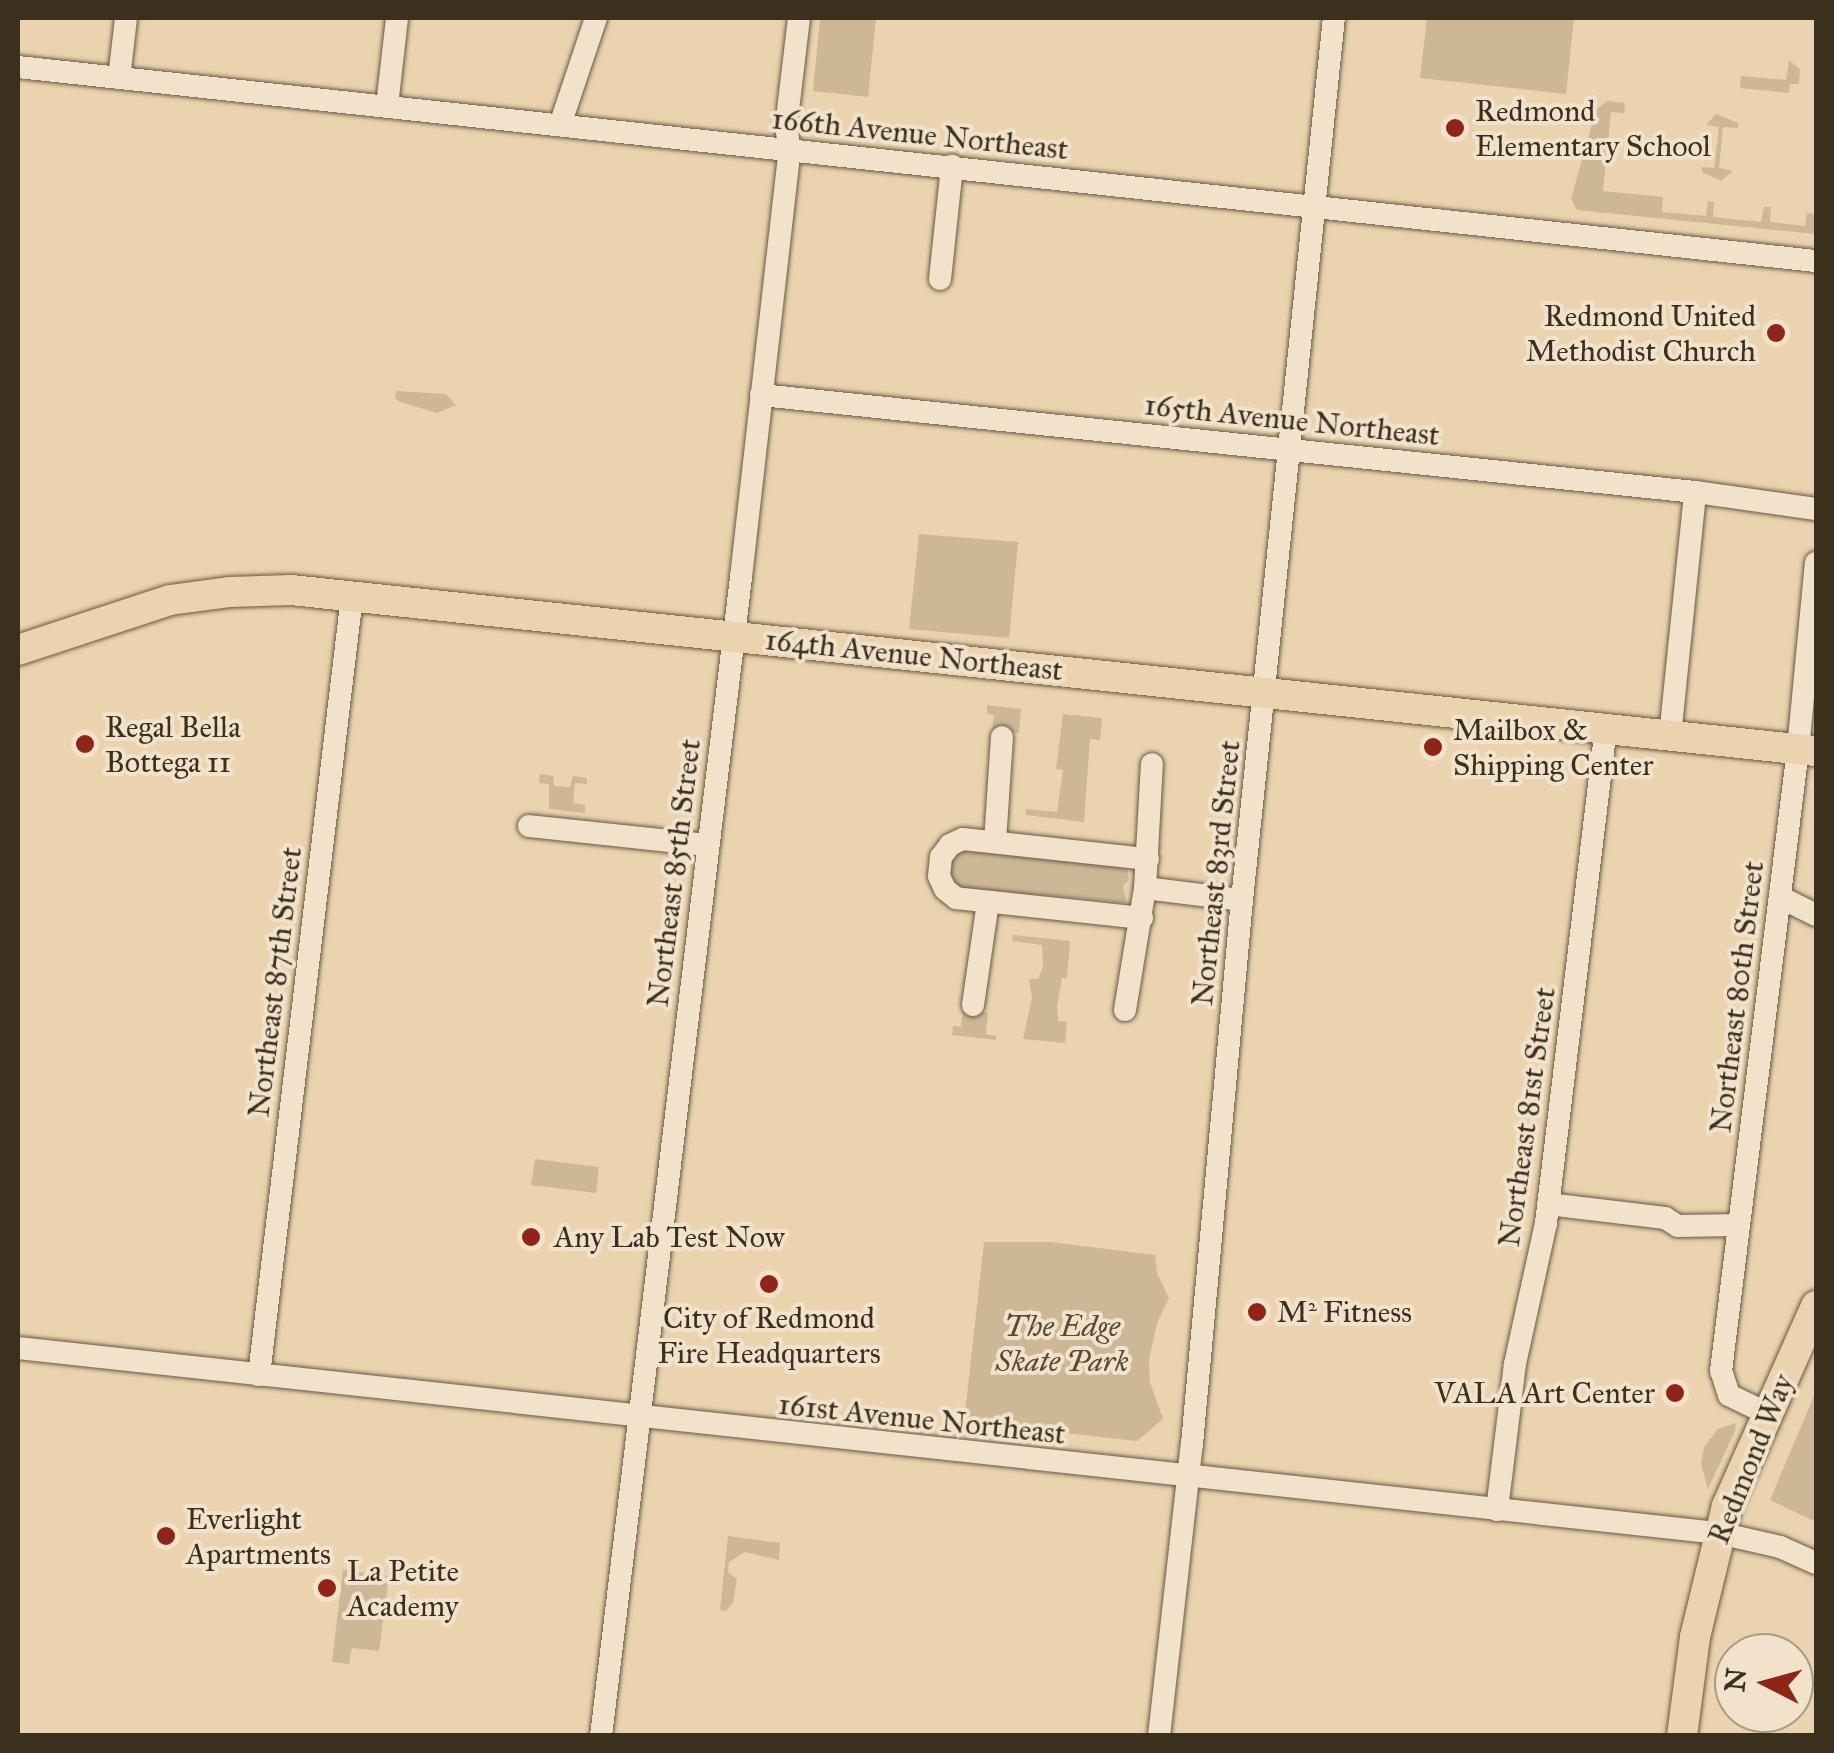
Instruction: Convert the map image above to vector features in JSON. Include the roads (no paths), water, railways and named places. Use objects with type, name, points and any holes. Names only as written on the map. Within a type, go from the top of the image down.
[{"type":"main road","name":"164th Avenue Northeast","points":[[18,650],[111,616],[186,598],[291,590],[1808,750]]},
{"type":"main road","name":"Redmond Way","points":[[1682,1736],[1695,1638],[1719,1533],[1766,1413],[1816,1306]]},
{"type":"street","points":[[120,78],[126,18]]},
{"type":"street","points":[[387,106],[397,18]]},
{"type":"street","points":[[560,125],[596,18]]},
{"type":"street","name":"Northeast 83rd Street","points":[[1158,1736],[1188,1479],[1242,900],[1334,18]]},
{"type":"street","name":"Northeast 85th Street","points":[[601,1736],[790,150],[786,127],[798,24]]},
{"type":"street","name":"166th Avenue Northeast","points":[[18,67],[1816,260]]},
{"type":"street","points":[[940,279],[952,166]]},
{"type":"street","name":"165th Avenue Northeast","points":[[761,395],[1695,492],[1816,509]]},
{"type":"street","points":[[1670,736],[1695,492]]},
{"type":"street","name":"Northeast 80th Street","points":[[1766,1413],[1733,1398],[1722,1383],[1780,897],[1808,750],[1816,563]]},
{"type":"street","name":"Northeast 87th Street","points":[[260,1375],[352,596]]},
{"type":"street","name":"Northeast 81st Street","points":[[1497,1510],[1515,1364],[1548,1204],[1606,730]]},
{"type":"street","points":[[995,842],[1002,737]]},
{"type":"street","points":[[1126,1010],[1146,888],[1151,832],[1146,818],[1152,764]]},
{"type":"street","points":[[529,826],[708,845]]},
{"type":"street","points":[[1142,918],[956,898],[945,890],[939,876],[941,857],[950,845],[962,839],[1148,859]]},
{"type":"street","points":[[1146,888],[1242,900]]},
{"type":"street","points":[[1780,897],[1816,914]]},
{"type":"street","points":[[973,1005],[988,902]]},
{"type":"street","points":[[1548,1204],[1665,1218],[1678,1226],[1739,1225]]},
{"type":"street","name":"161st Avenue Northeast","points":[[18,1348],[1188,1479],[1719,1533],[1780,1547],[1816,1563]]},
{"type":"place","name":"Redmond Elementary School","points":[[1455,128]]},
{"type":"place","name":"Redmond United Methodist Church","points":[[1776,333]]},
{"type":"place","name":"Regal Bella Bottega 11","points":[[85,744]]},
{"type":"place","name":"Mailbox & Shipping Center","points":[[1433,747]]},
{"type":"place","name":"Any Lab Test Now","points":[[531,1237]]},
{"type":"place","name":"City of Redmond Fire Headquarters","points":[[769,1284]]},
{"type":"place","name":"M² Fitness","points":[[1257,1312]]},
{"type":"place","name":"VALA Art Center","points":[[1675,1393]]},
{"type":"place","name":"Everlight Apartments","points":[[166,1536]]},
{"type":"place","name":"La Petite Academy","points":[[327,1588]]},
{"type":"park label","name":"The Edge Skate Park","points":[[1062,1343]]}]
